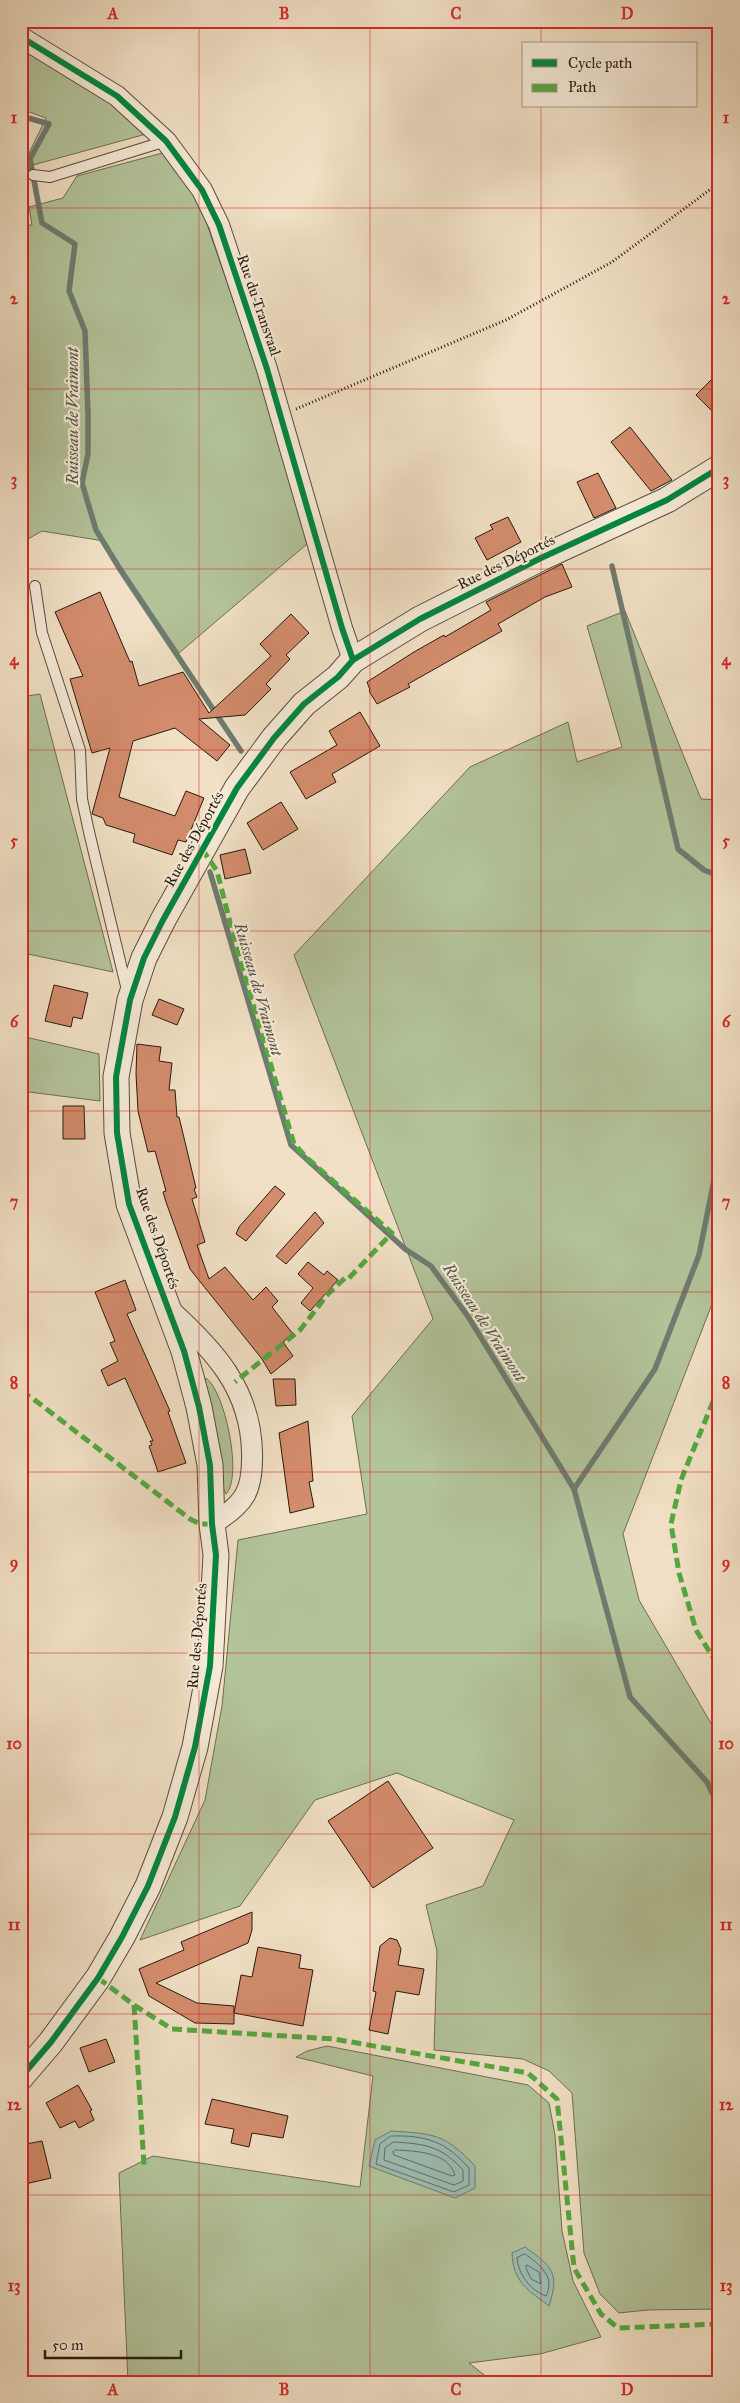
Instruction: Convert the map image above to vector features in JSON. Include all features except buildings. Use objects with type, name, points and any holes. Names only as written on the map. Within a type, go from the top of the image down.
[{"type":"street","name":"Rue du Transvaal","points":[[21,37],[118,96],[166,141],[202,190],[218,225],[267,370],[342,628],[354,660]]},
{"type":"street","name":"Rue des Déportés","points":[[21,2077],[51,2042],[98,1978],[122,1937],[148,1886],[176,1817],[195,1747],[210,1666],[216,1555],[212,1524],[210,1465],[199,1407],[184,1351],[129,1204],[117,1133],[116,1078],[130,1000],[144,958],[163,920],[237,788],[304,704],[338,677],[354,660],[420,619],[541,558],[668,500],[713,477]]},
{"type":"street","name":"Rue des Déportés","points":[[169,1310],[213,1352],[235,1382],[252,1430],[253,1477],[244,1498],[228,1514],[212,1524]]},
{"type":"lane","points":[[33,175],[50,177],[166,141]]},
{"type":"lane","points":[[35,586],[42,633],[80,750],[82,799],[130,1000]]},
{"type":"path","points":[[280,416],[506,320],[612,262],[719,182]]},
{"type":"green space","points":[[21,46],[101,91],[150,133],[22,168],[46,118],[21,109]]},
{"type":"green space","points":[[166,152],[198,198],[278,430],[307,544],[179,653],[104,541],[42,531],[21,543],[21,226],[32,225],[29,207],[63,198],[77,176]]},
{"type":"green space","points":[[625,611],[701,799],[719,800],[719,1286],[623,1534],[639,1600],[719,1737],[719,2309],[647,2310],[619,2313],[600,2294],[584,2253],[572,2093],[549,2071],[523,2059],[434,2050],[437,1951],[426,1905],[483,1886],[514,1820],[397,1773],[315,1800],[240,1906],[140,1940],[205,1800],[222,1706],[238,1540],[367,1514],[352,1416],[433,1319],[294,955],[470,767],[568,722],[577,762],[622,747],[587,626]]},
{"type":"green space","points":[[40,694],[113,972],[28,954],[21,977],[21,697]]},
{"type":"green space","points":[[21,1036],[99,1054],[100,1101],[21,1091]]},
{"type":"green space","points":[[206,1378],[220,1399],[230,1434],[233,1471],[231,1485],[226,1494],[203,1382]]},
{"type":"green space","points":[[327,2046],[528,2085],[549,2103],[555,2135],[562,2231],[573,2281],[601,2337],[540,2354],[469,2363],[493,2382],[128,2382],[119,2173],[153,2156],[360,2187],[373,2076],[296,2057],[307,2051]]},
{"type":"water","points":[[391,2131],[438,2137],[455,2147],[475,2166],[475,2188],[455,2198],[369,2166],[375,2140]]},
{"type":"water","points":[[525,2247],[542,2260],[551,2271],[554,2285],[549,2306],[528,2290],[515,2271],[512,2253]]},
{"type":"waterway","name":"Ruisseau de Vraimont","points":[[21,116],[49,124],[30,159],[42,223],[75,244],[69,291],[85,331],[88,415],[88,454],[82,483],[96,530],[121,571],[241,751]]},
{"type":"waterway","points":[[612,566],[678,849],[704,870],[719,876]]},
{"type":"waterway","name":"Ruisseau de Vraimont","points":[[210,872],[291,1145],[405,1249],[431,1266],[469,1318],[574,1489],[630,1697],[707,1782],[719,1807]]},
{"type":"waterway","points":[[574,1489],[655,1369],[699,1255],[719,1155]]},
{"type":"marked path","points":[[202,849],[217,871],[236,946],[294,1144],[307,1158],[392,1233],[348,1279],[345,1278],[328,1294],[300,1330],[235,1382]]},
{"type":"marked path","points":[[719,1387],[681,1480],[671,1524],[679,1573],[696,1630],[719,1667]]},
{"type":"marked path","points":[[21,1392],[32,1398],[190,1519],[200,1524],[212,1524]]},
{"type":"marked path","points":[[98,1978],[134,2005],[172,2029],[334,2039],[528,2073],[557,2099],[574,2268],[601,2314],[618,2328],[719,2324]]},
{"type":"marked path","points":[[134,2005],[144,2165]]},
{"type":"cycle path","points":[[21,37],[117,96],[166,141],[202,190],[219,225],[267,369],[353,660]]},
{"type":"cycle path","points":[[21,2077],[51,2042],[98,1978],[122,1937],[148,1886],[175,1817],[195,1747],[210,1666],[216,1555],[212,1524],[210,1465],[199,1407],[184,1351],[129,1204],[117,1133],[116,1077],[130,1000],[144,958],[163,920],[237,788],[274,738],[304,704],[338,677],[353,660],[420,619],[541,558],[667,500],[719,468]]}]
